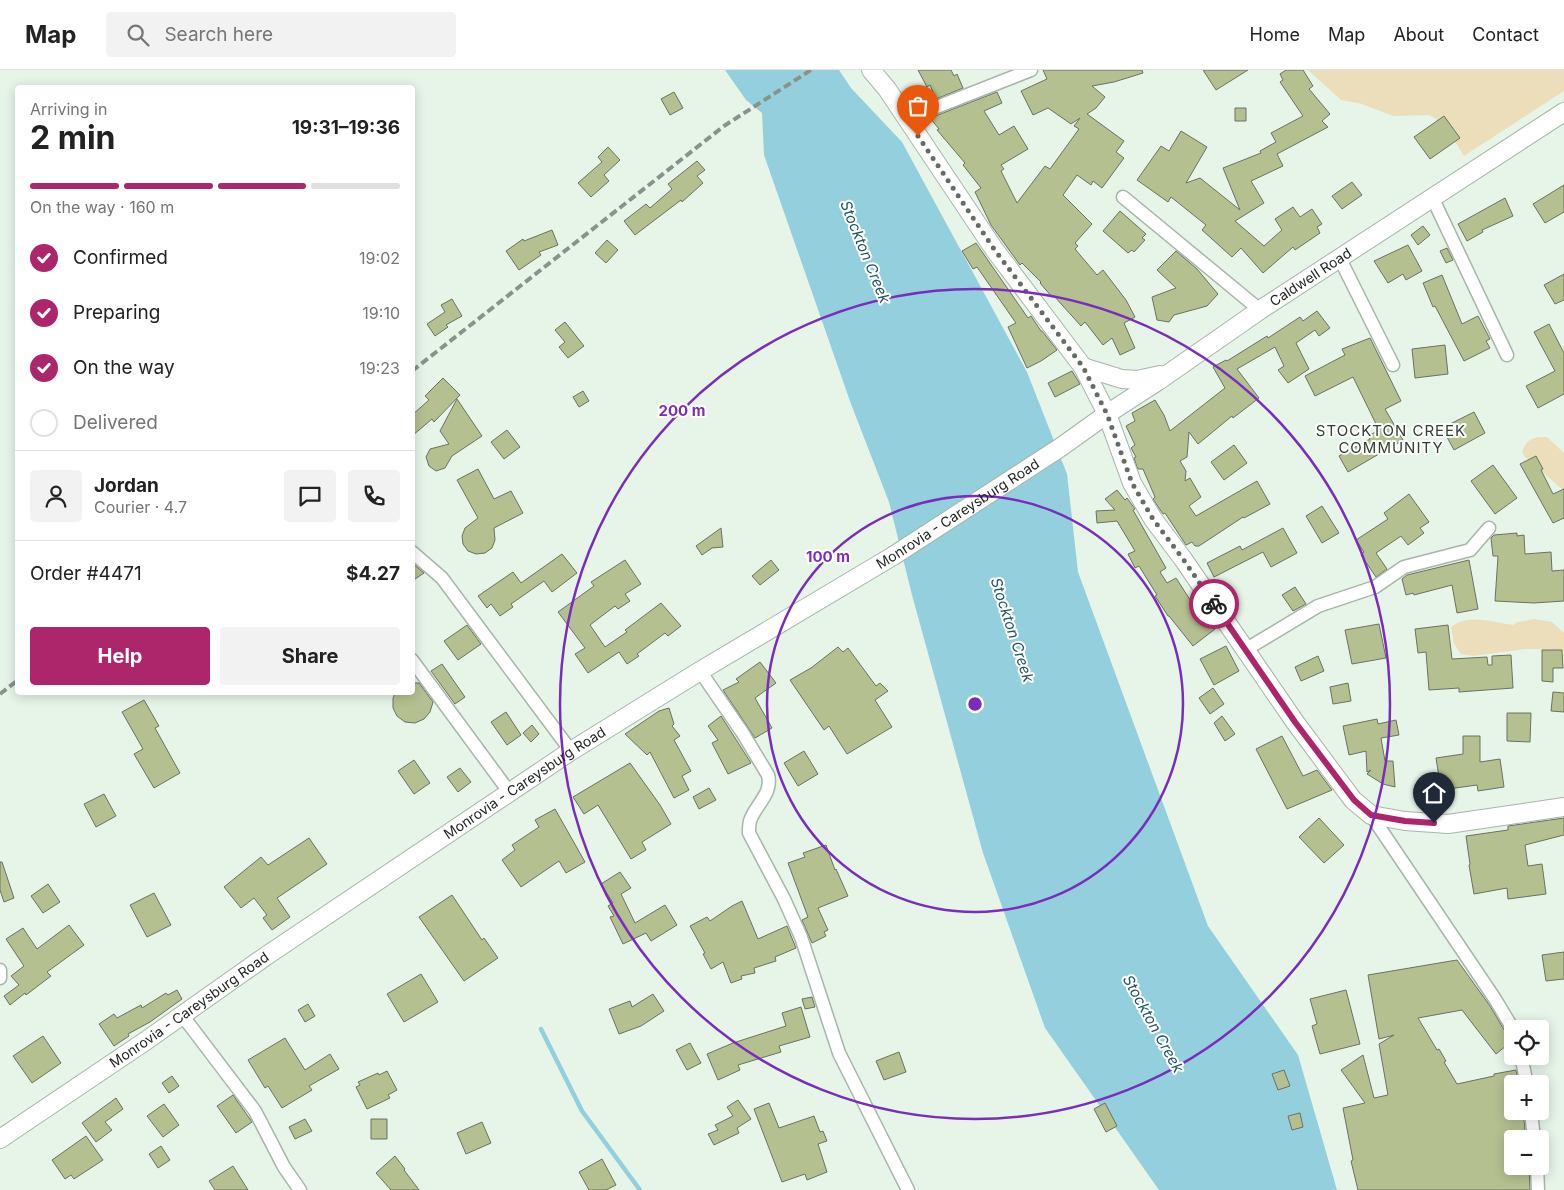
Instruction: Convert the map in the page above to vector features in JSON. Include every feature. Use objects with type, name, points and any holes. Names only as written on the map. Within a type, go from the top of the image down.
[{"type":"main road","points":[[870,70],[887,89],[994,249],[1083,367],[1107,414],[1132,483],[1149,512],[1295,722],[1354,800],[1371,815],[1405,821],[1448,824],[1564,807]]},
{"type":"main road","name":"Caldwell Road","points":[[1061,447],[1260,310],[1564,112]]},
{"type":"main road","points":[[1083,367],[1122,379],[1137,380],[1168,374]]},
{"type":"main road","name":"Monrovia - Careysburg Road","points":[[0,1139],[266,956],[571,752],[700,671],[894,556],[1061,447]]},
{"type":"street","points":[[906,119],[1031,70]]},
{"type":"street","points":[[1123,197],[1260,310]]},
{"type":"street","points":[[1432,197],[1507,355]]},
{"type":"street","points":[[1340,259],[1393,366]]},
{"type":"street","points":[[1245,650],[1318,606],[1375,587],[1404,567],[1470,550],[1489,528]]},
{"type":"street","points":[[415,555],[442,578],[571,752]]},
{"type":"street","points":[[415,664],[510,793]]},
{"type":"street","points":[[700,671],[742,732],[768,775],[770,782],[768,790],[750,821],[749,834],[784,899],[801,937],[839,1052],[908,1190]]},
{"type":"street","points":[[1371,815],[1484,982],[1507,1020]]},
{"type":"street","points":[[0,970],[0,978]]},
{"type":"street","points":[[182,1015],[255,1111],[284,1167],[300,1190]]},
{"type":"street","points":[[1537,1175],[1538,1190]]},
{"type":"shaded area","points":[[1308,70],[1564,70],[1564,91],[1464,156],[1443,123],[1429,115],[1393,116],[1362,104],[1341,100]]},
{"type":"shaded area","points":[[1537,437],[1547,437],[1564,453],[1564,491],[1524,456],[1522,451],[1528,441]]},
{"type":"shaded area","points":[[1473,619],[1513,625],[1518,622],[1534,619],[1552,622],[1564,633],[1564,650],[1526,649],[1473,656],[1461,654],[1454,644],[1451,627],[1465,620]]},
{"type":"water","name":"Stockton Creek","points":[[725,70],[839,70],[851,88],[902,142],[1027,372],[1067,474],[1078,572],[1208,926],[1298,1055],[1337,1190],[1159,1190],[1045,1028],[983,853],[912,595],[889,502],[851,404],[764,155],[762,113],[746,100]]},
{"type":"building","points":[[918,70],[951,70],[954,76],[957,74],[963,88],[936,99],[930,85],[927,87]]},
{"type":"building","points":[[1043,70],[1142,70],[1143,73],[1114,82],[1092,86],[1105,97],[1096,108],[1087,114],[1124,141],[1116,152],[1124,158],[1102,188],[1093,181],[1091,185],[1077,175],[1063,195],[1092,224],[1075,243],[1078,246],[1075,249],[1097,275],[1103,270],[1126,300],[1135,317],[1124,323],[1135,348],[1120,355],[1112,338],[1103,345],[1085,322],[1081,326],[1022,263],[1020,265],[991,225],[975,192],[981,188],[963,165],[965,163],[937,130],[939,129],[930,118],[997,92],[1002,103],[984,111],[999,135],[1014,126],[1028,149],[1001,165],[1004,169],[1001,171],[1017,203],[1045,166],[1050,169],[1079,129],[1074,126],[1080,118],[1071,124],[1048,108],[1033,115],[1021,91],[1047,79]]},
{"type":"building","points":[[1203,70],[1248,70],[1216,90]]},
{"type":"building","points":[[1286,70],[1303,70],[1313,86],[1309,89],[1330,114],[1322,121],[1328,127],[1277,154],[1283,166],[1251,181],[1264,203],[1235,221],[1264,246],[1282,230],[1275,219],[1293,207],[1300,217],[1312,209],[1322,224],[1317,227],[1320,233],[1295,250],[1293,247],[1263,273],[1241,248],[1232,257],[1202,230],[1206,225],[1171,197],[1168,202],[1137,180],[1161,146],[1169,151],[1181,131],[1207,147],[1186,183],[1200,178],[1240,210],[1223,168],[1261,153],[1260,151],[1276,142],[1271,133],[1303,116],[1280,82],[1283,80],[1280,74]]},
{"type":"building","points":[[674,92],[683,108],[670,115],[661,99]]},
{"type":"building","points":[[1235,108],[1246,108],[1246,121],[1235,121]]},
{"type":"building","points":[[1444,116],[1460,138],[1430,159],[1414,137]]},
{"type":"building","points":[[608,147],[620,160],[604,175],[609,181],[591,197],[578,183],[602,162],[598,157]]},
{"type":"building","points":[[697,161],[705,170],[697,176],[703,183],[682,202],[681,200],[635,235],[624,221],[646,204],[650,208],[672,189],[668,184]]},
{"type":"building","points":[[1352,182],[1362,195],[1342,209],[1332,196]]},
{"type":"building","points":[[1564,185],[1564,212],[1545,223],[1533,204]]},
{"type":"building","points":[[1505,198],[1513,216],[1482,230],[1483,232],[1467,241],[1458,224]]},
{"type":"building","points":[[1120,211],[1146,234],[1142,238],[1145,240],[1134,252],[1132,250],[1128,253],[1103,231]]},
{"type":"building","points":[[1423,226],[1430,235],[1418,245],[1411,235]]},
{"type":"building","points":[[552,230],[558,245],[539,252],[541,255],[519,270],[506,251],[523,239],[524,241]]},
{"type":"building","points":[[607,240],[618,250],[606,263],[595,253]]},
{"type":"building","points":[[976,243],[1028,318],[1031,316],[1057,350],[1027,368],[1008,327],[1016,323],[977,267],[973,269],[962,251]]},
{"type":"building","points":[[1408,245],[1422,271],[1406,280],[1403,274],[1388,283],[1374,261]]},
{"type":"building","points":[[1447,248],[1453,260],[1446,263],[1440,251]]},
{"type":"building","points":[[1176,251],[1197,269],[1218,294],[1207,306],[1174,315],[1169,322],[1157,320],[1152,297],[1176,288],[1157,270]]},
{"type":"building","points":[[1564,274],[1564,300],[1555,304],[1544,285]]},
{"type":"building","points":[[1442,275],[1462,324],[1478,316],[1490,339],[1486,341],[1490,348],[1464,361],[1435,306],[1433,307],[1423,283]]},
{"type":"building","points":[[452,299],[462,316],[446,325],[448,327],[435,336],[427,324],[445,312],[441,305]]},
{"type":"building","points":[[1317,311],[1330,328],[1319,336],[1315,330],[1296,343],[1309,369],[1288,383],[1278,370],[1284,366],[1275,347],[1237,369],[1259,398],[1233,418],[1232,416],[1198,444],[1189,432],[1187,457],[1180,461],[1186,471],[1185,481],[1190,478],[1201,497],[1189,506],[1196,516],[1257,481],[1270,504],[1243,517],[1199,546],[1195,546],[1192,542],[1186,545],[1165,513],[1163,514],[1153,499],[1155,497],[1143,469],[1138,469],[1137,467],[1134,458],[1136,457],[1131,448],[1135,445],[1126,426],[1135,421],[1132,413],[1155,400],[1164,415],[1170,431],[1225,388],[1213,367],[1227,361],[1267,336],[1268,338],[1300,317],[1303,321]]},
{"type":"building","points":[[565,322],[584,346],[568,358],[559,347],[565,342],[555,330]]},
{"type":"building","points":[[1549,324],[1564,353],[1564,394],[1538,408],[1526,386],[1555,371],[1534,332]]},
{"type":"building","points":[[1370,338],[1401,401],[1385,409],[1403,440],[1348,472],[1339,456],[1370,439],[1368,436],[1379,430],[1353,377],[1315,396],[1305,376],[1345,355],[1342,349]]},
{"type":"building","points":[[1445,345],[1448,374],[1415,378],[1412,349]]},
{"type":"building","points":[[1072,371],[1080,384],[1055,397],[1048,383]]},
{"type":"building","points":[[443,378],[460,395],[434,422],[432,419],[415,433],[415,412],[429,400],[425,396]]},
{"type":"building","points":[[583,391],[589,401],[579,407],[573,397]]},
{"type":"building","points":[[457,399],[482,436],[452,456],[445,468],[436,471],[429,466],[426,457],[430,449],[449,444],[440,431]]},
{"type":"building","points":[[1474,412],[1485,433],[1454,450],[1442,428]]},
{"type":"building","points":[[507,430],[520,447],[504,459],[491,442]]},
{"type":"building","points":[[1234,445],[1247,463],[1224,480],[1211,462]]},
{"type":"building","points":[[1536,456],[1553,494],[1564,489],[1564,518],[1553,523],[1520,464]]},
{"type":"building","points":[[1493,465],[1517,498],[1495,514],[1471,481]]},
{"type":"building","points":[[478,469],[494,499],[511,491],[523,513],[494,528],[495,540],[492,548],[485,553],[476,554],[468,551],[463,544],[462,536],[465,528],[478,518],[457,480]]},
{"type":"building","points":[[1117,490],[1125,500],[1127,498],[1135,509],[1133,510],[1166,568],[1160,572],[1167,583],[1176,578],[1196,609],[1198,607],[1215,629],[1193,646],[1168,616],[1139,566],[1135,568],[1128,554],[1135,551],[1117,521],[1097,523],[1096,511],[1115,510],[1105,499]]},
{"type":"building","points":[[1409,494],[1429,522],[1420,528],[1424,533],[1408,545],[1401,536],[1376,553],[1387,569],[1376,577],[1361,555],[1364,552],[1356,540],[1388,519],[1384,513]]},
{"type":"building","points":[[1322,506],[1339,533],[1322,543],[1306,516]]},
{"type":"building","points":[[721,528],[723,547],[712,548],[702,555],[696,546]]},
{"type":"building","points":[[1283,528],[1297,553],[1271,567],[1263,552],[1214,577],[1207,563],[1240,546],[1242,550]]},
{"type":"building","points":[[1517,533],[1517,536],[1524,535],[1525,554],[1551,552],[1552,571],[1564,570],[1564,601],[1534,603],[1495,601],[1498,556],[1493,556],[1491,538],[1494,535]]},
{"type":"building","points":[[562,554],[577,573],[552,592],[544,581],[511,604],[513,607],[500,616],[491,604],[487,608],[478,596],[513,572],[521,583]]},
{"type":"building","points":[[625,560],[641,584],[625,594],[630,601],[618,609],[615,606],[590,625],[605,647],[627,632],[625,630],[661,603],[681,626],[668,636],[665,633],[627,664],[619,652],[588,673],[575,654],[585,648],[558,612],[594,586],[591,582]]},
{"type":"building","points":[[771,560],[779,570],[760,585],[752,576]]},
{"type":"building","points":[[1469,560],[1478,609],[1457,613],[1452,585],[1414,595],[1413,593],[1406,595],[1402,579],[1407,575]]},
{"type":"building","points":[[415,566],[424,573],[415,579]]},
{"type":"building","points":[[1295,587],[1306,604],[1293,611],[1282,595]]},
{"type":"building","points":[[1379,624],[1386,658],[1352,664],[1345,630]]},
{"type":"building","points":[[467,625],[481,644],[458,660],[444,641]]},
{"type":"building","points":[[1448,625],[1452,659],[1487,657],[1488,665],[1492,665],[1492,656],[1511,655],[1513,688],[1459,692],[1459,688],[1429,690],[1426,652],[1418,653],[1415,629]]},
{"type":"building","points":[[1226,646],[1239,671],[1214,685],[1200,659]]},
{"type":"building","points":[[838,647],[843,652],[848,648],[876,686],[880,683],[888,691],[875,700],[892,727],[847,754],[829,726],[824,730],[790,680],[811,668]]},
{"type":"building","points":[[1542,650],[1562,650],[1563,668],[1553,668],[1553,682],[1542,681]]},
{"type":"building","points":[[1318,656],[1324,671],[1301,681],[1295,667]]},
{"type":"building","points":[[760,662],[776,683],[755,698],[772,728],[755,738],[723,690],[739,682],[736,679]]},
{"type":"building","points":[[442,664],[465,697],[455,704],[431,671]]},
{"type":"building","points":[[415,683],[419,683],[433,702],[430,712],[424,719],[415,723],[405,722],[397,716],[393,708],[394,695],[415,695]]},
{"type":"building","points":[[1348,683],[1351,701],[1333,704],[1330,687]]},
{"type":"building","points":[[1213,688],[1224,704],[1210,714],[1199,698]]},
{"type":"building","points":[[1553,692],[1564,693],[1564,712],[1551,711]]},
{"type":"building","points":[[144,700],[159,726],[155,728],[180,773],[154,788],[134,754],[143,749],[122,712]]},
{"type":"building","points":[[669,708],[674,724],[672,726],[680,736],[674,740],[691,771],[682,776],[689,790],[674,798],[650,752],[647,755],[625,734],[659,711]]},
{"type":"building","points":[[506,712],[521,735],[507,745],[491,722]]},
{"type":"building","points":[[1507,713],[1531,713],[1530,742],[1507,741]]},
{"type":"building","points":[[721,716],[751,763],[728,774],[712,743],[718,740],[708,726]]},
{"type":"building","points":[[1222,716],[1235,734],[1225,741],[1214,723]]},
{"type":"building","points":[[1377,719],[1378,724],[1396,720],[1399,735],[1381,738],[1385,761],[1393,761],[1395,787],[1383,784],[1367,774],[1371,770],[1367,772],[1366,751],[1349,755],[1343,726]]},
{"type":"building","points":[[532,725],[539,734],[531,742],[523,733]]},
{"type":"building","points":[[1282,736],[1303,776],[1317,770],[1332,790],[1287,809],[1256,749]]},
{"type":"building","points":[[1463,736],[1480,736],[1480,762],[1500,759],[1504,787],[1478,791],[1477,785],[1441,790],[1436,758],[1463,754]]},
{"type":"building","points":[[804,751],[818,774],[798,786],[784,763]]},
{"type":"building","points":[[414,760],[430,783],[414,794],[398,771]]},
{"type":"building","points":[[630,763],[671,824],[642,842],[646,850],[631,859],[598,805],[584,814],[573,797]]},
{"type":"building","points":[[460,768],[471,782],[458,792],[447,777]]},
{"type":"building","points":[[709,788],[716,800],[699,809],[693,797]]},
{"type":"building","points":[[104,794],[116,816],[96,827],[84,804]]},
{"type":"building","points":[[555,809],[585,862],[566,873],[559,861],[521,887],[502,860],[515,850],[512,845],[539,827],[535,820]]},
{"type":"building","points":[[1319,818],[1344,845],[1324,863],[1299,837]]},
{"type":"building","points":[[1564,818],[1564,835],[1525,845],[1528,866],[1542,864],[1546,894],[1508,899],[1507,888],[1474,894],[1466,836],[1508,830],[1508,826]]},
{"type":"building","points":[[309,838],[327,864],[277,898],[290,917],[272,930],[263,918],[267,915],[254,898],[241,908],[224,887],[261,857],[268,865]]},
{"type":"building","points":[[826,845],[835,870],[848,896],[818,908],[828,930],[824,932],[826,936],[812,943],[802,920],[808,917],[788,863],[805,857],[803,853]]},
{"type":"building","points":[[0,862],[2,862],[14,898],[4,902],[0,890]]},
{"type":"building","points":[[620,872],[631,888],[621,894],[635,923],[665,905],[677,925],[651,941],[646,933],[623,944],[610,917],[614,916],[608,906],[613,903],[601,884]]},
{"type":"building","points":[[48,884],[60,902],[43,913],[31,896]]},
{"type":"building","points":[[154,893],[171,925],[147,937],[130,905]]},
{"type":"building","points":[[452,895],[482,940],[484,938],[498,958],[464,981],[419,917]]},
{"type":"building","points":[[742,901],[758,939],[787,926],[796,948],[775,957],[776,961],[754,968],[755,973],[741,976],[742,979],[731,983],[723,962],[711,969],[703,954],[705,953],[690,926],[707,917],[710,921]]},
{"type":"building","points":[[69,925],[84,945],[47,972],[51,976],[10,1005],[4,996],[19,985],[11,976],[24,966],[6,939],[23,928],[37,949]]},
{"type":"building","points":[[1564,952],[1564,979],[1546,981],[1542,955]]},
{"type":"building","points":[[1457,960],[1490,1006],[1504,1030],[1504,1048],[1496,1054],[1462,1010],[1418,1018],[1437,1050],[1439,1049],[1457,1084],[1516,1070],[1517,1075],[1504,1075],[1504,1120],[1524,1120],[1525,1130],[1504,1130],[1504,1175],[1529,1175],[1530,1190],[1358,1190],[1351,1161],[1353,1160],[1343,1108],[1365,1103],[1341,1070],[1363,1055],[1374,1098],[1388,1095],[1379,1044],[1394,1035],[1379,1039],[1368,975]]},
{"type":"building","points":[[421,974],[438,1002],[404,1022],[387,994]]},
{"type":"building","points":[[177,990],[182,999],[150,1022],[128,1034],[129,1036],[114,1046],[99,1024],[114,1014],[117,1018],[141,1005],[142,1008],[166,993],[168,995]]},
{"type":"building","points":[[1346,990],[1360,1044],[1320,1054],[1312,1026],[1317,1024],[1310,999]]},
{"type":"building","points":[[653,994],[664,1011],[641,1026],[619,1034],[609,1009],[630,1001],[632,1007]]},
{"type":"building","points":[[812,997],[815,1007],[805,1009],[802,999]]},
{"type":"building","points":[[308,1004],[315,1016],[305,1022],[298,1010]]},
{"type":"building","points":[[801,1007],[810,1037],[779,1046],[781,1052],[738,1065],[740,1070],[718,1080],[707,1054],[733,1043],[786,1026],[782,1013]]},
{"type":"building","points":[[43,1036],[61,1063],[32,1083],[13,1056]]},
{"type":"building","points":[[285,1038],[305,1070],[330,1054],[339,1069],[309,1086],[312,1090],[282,1108],[268,1086],[265,1088],[248,1060]]},
{"type":"building","points":[[690,1043],[701,1063],[687,1070],[676,1050]]},
{"type":"building","points":[[899,1052],[906,1072],[884,1080],[876,1061]]},
{"type":"building","points":[[1284,1070],[1290,1086],[1278,1090],[1272,1074]]},
{"type":"building","points":[[387,1071],[397,1090],[388,1095],[390,1098],[367,1109],[356,1087],[360,1085],[358,1082]]},
{"type":"building","points":[[172,1076],[179,1086],[169,1093],[162,1083]]},
{"type":"building","points":[[233,1095],[252,1122],[236,1133],[217,1106]]},
{"type":"building","points":[[116,1098],[123,1109],[105,1122],[112,1130],[96,1142],[82,1123]]},
{"type":"building","points":[[738,1100],[751,1119],[737,1128],[739,1133],[714,1145],[708,1134],[718,1130],[715,1125],[733,1116],[727,1107]]},
{"type":"building","points":[[769,1103],[779,1128],[814,1116],[820,1132],[823,1131],[827,1141],[818,1144],[827,1172],[807,1180],[805,1174],[782,1182],[754,1109]]},
{"type":"building","points":[[1105,1103],[1117,1126],[1106,1132],[1094,1109]]},
{"type":"building","points":[[164,1104],[179,1125],[163,1137],[147,1116]]},
{"type":"building","points":[[1300,1113],[1303,1127],[1292,1130],[1288,1116]]},
{"type":"building","points":[[305,1119],[312,1131],[295,1139],[289,1127]]},
{"type":"building","points":[[371,1119],[387,1119],[387,1139],[371,1139]]},
{"type":"building","points":[[482,1122],[491,1143],[466,1154],[457,1133]]},
{"type":"building","points":[[86,1136],[103,1160],[74,1179],[71,1175],[65,1179],[52,1160]]},
{"type":"building","points":[[161,1146],[170,1160],[158,1168],[149,1154]]},
{"type":"building","points":[[395,1156],[419,1190],[391,1190],[376,1173]]},
{"type":"building","points":[[602,1159],[616,1185],[606,1190],[589,1190],[579,1172]]},
{"type":"building","points":[[233,1166],[248,1190],[215,1190],[209,1181]]},
{"type":"waterway","points":[[541,1029],[582,1111],[640,1190]]},
{"type":"railway","points":[[415,369],[724,126],[811,70]]},
{"type":"railway","points":[[0,694],[15,682]]},
{"type":"way so far","points":[[918,136],[994,249],[1083,367],[1107,414],[1132,483],[1153,519],[1214,604]]},
{"type":"district","name":"STOCKTON CREEK COMMUNITY","points":[[1391,440]]},
{"type":"route","points":[[1214,604],[1295,722],[1354,800],[1371,815],[1405,821],[1434,823]]}]
